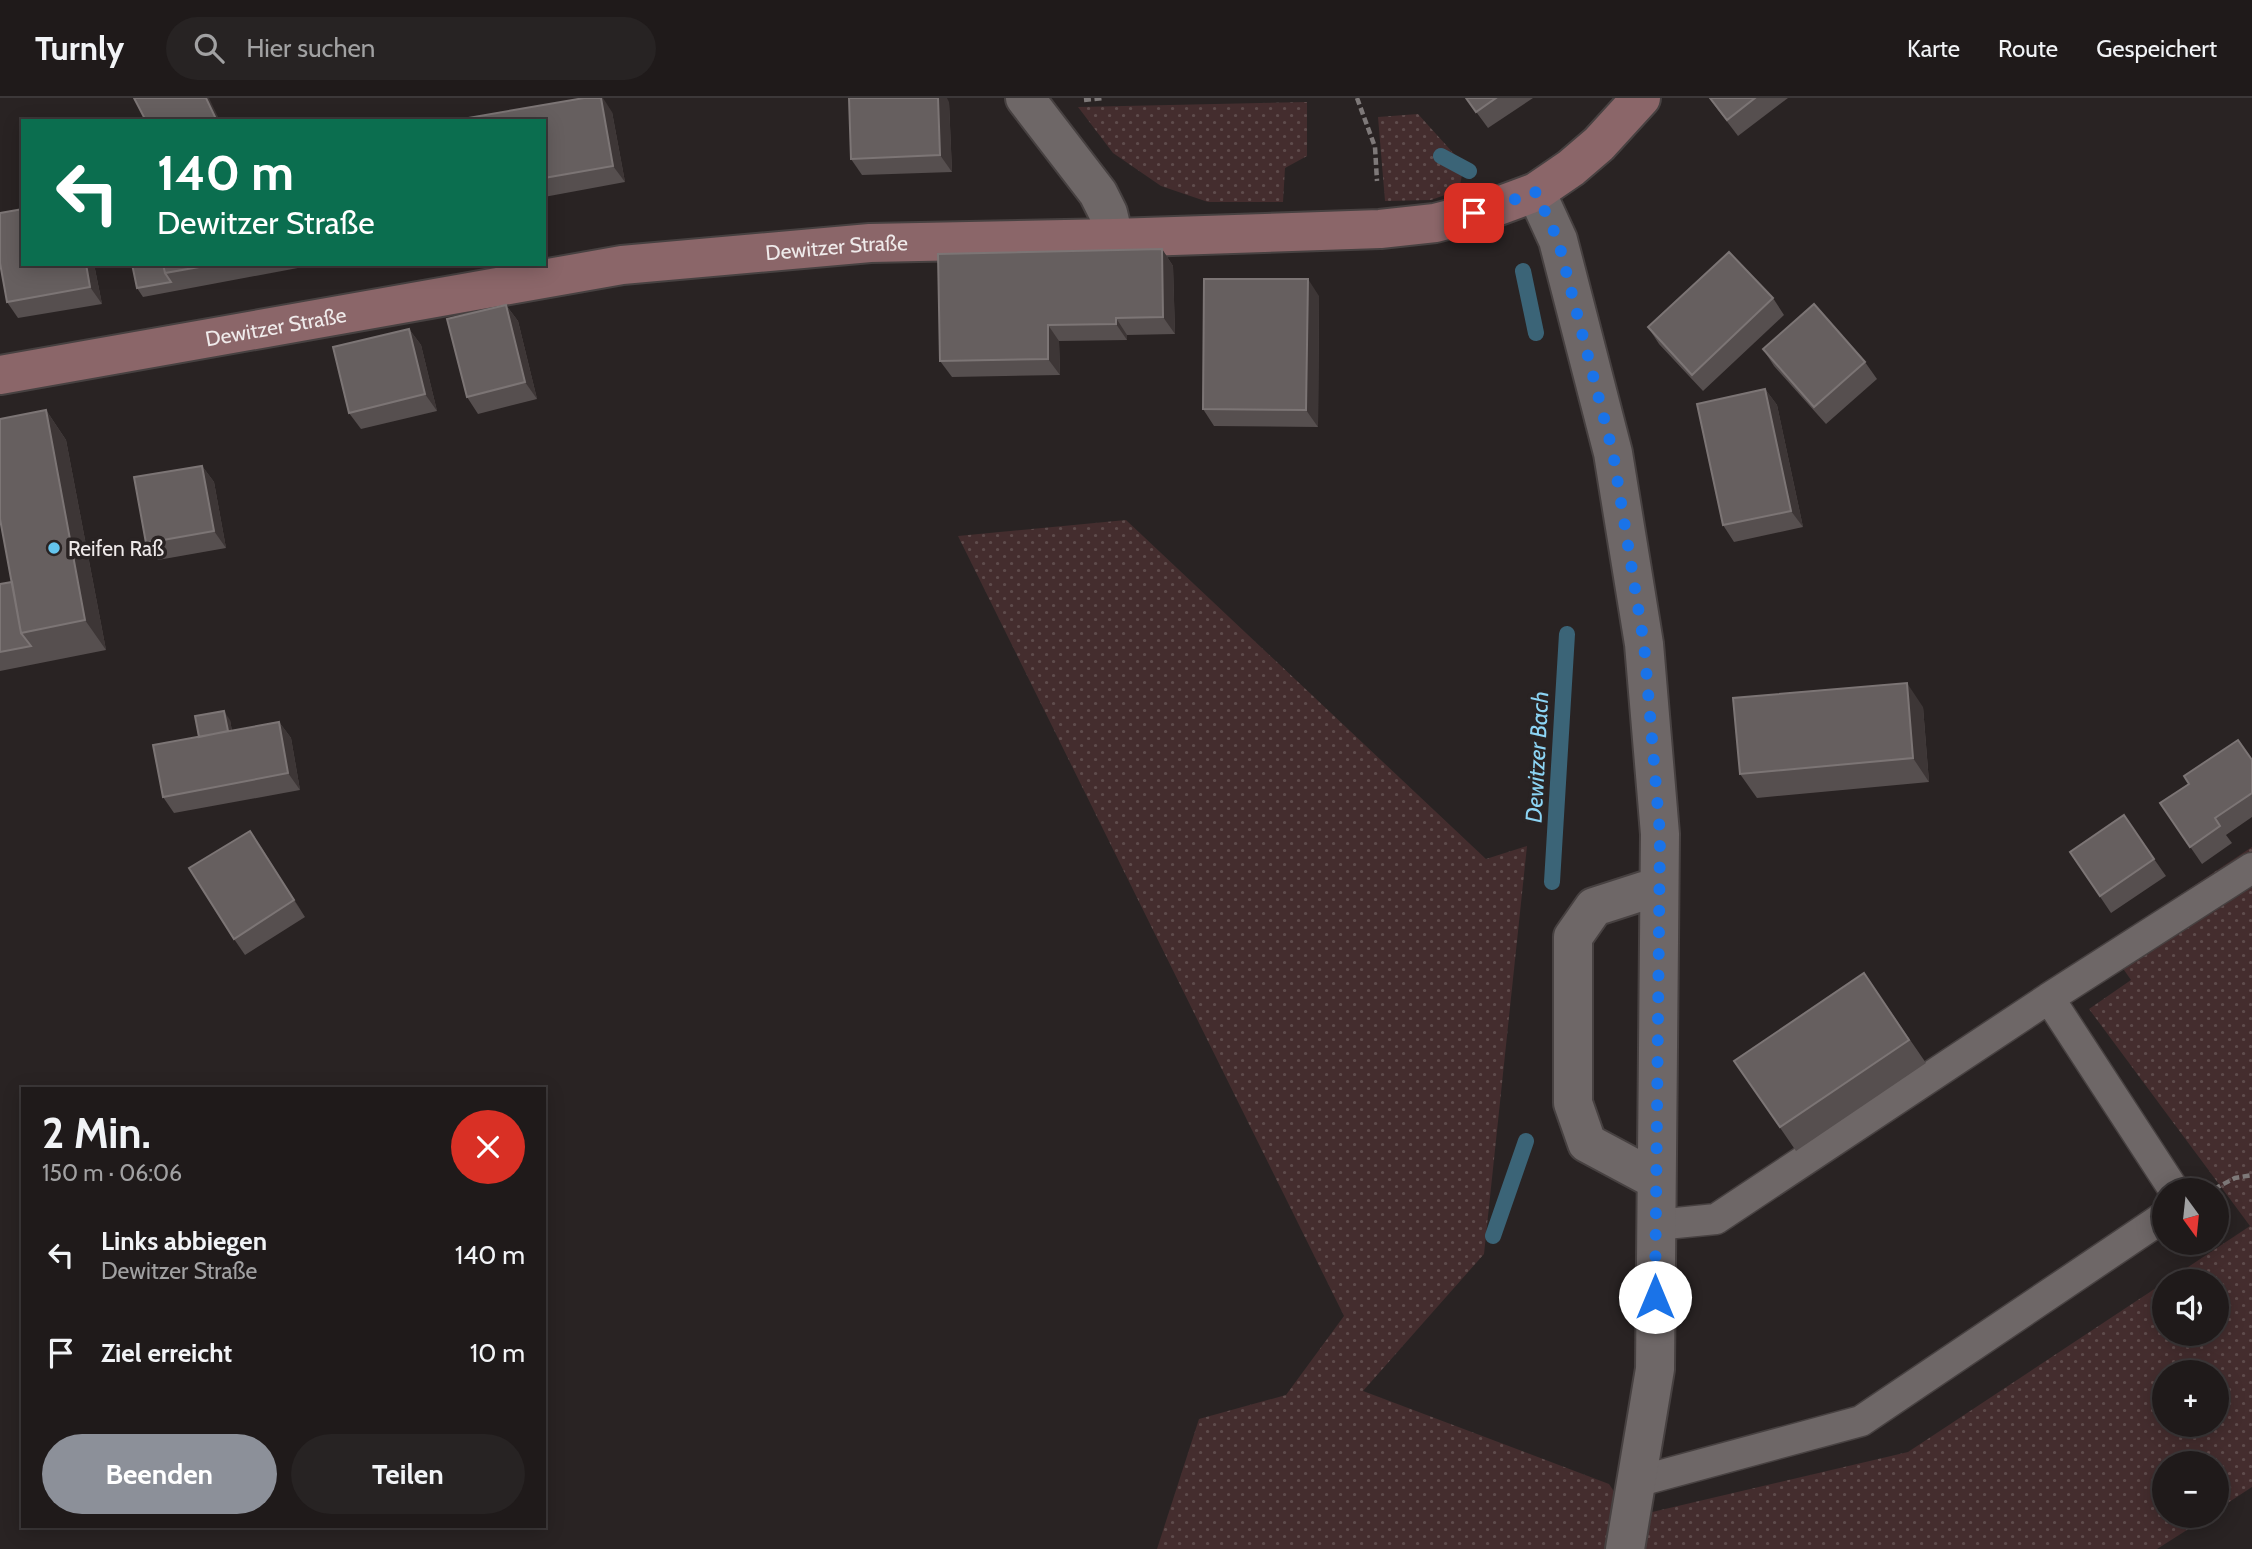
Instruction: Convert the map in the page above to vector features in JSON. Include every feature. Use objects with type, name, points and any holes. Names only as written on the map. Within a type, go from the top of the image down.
[{"type":"street","points":[[1025,98],[1098,193],[1108,213],[1114,238]]},
{"type":"street","name":"Dewitzer Straße","points":[[0,375],[622,265],[870,243],[1380,229],[1435,223],[1493,208],[1536,192],[1572,168],[1599,144],[1641,98]]},
{"type":"street","points":[[1536,192],[1558,240],[1613,453],[1644,644],[1660,834],[1655,1369],[1625,1549]]},
{"type":"street","points":[[1656,1180],[1587,1143],[1573,1103],[1573,937],[1594,907],[1659,886]]},
{"type":"lane","points":[[1656,1225],[1716,1219],[2049,998],[2252,868]]},
{"type":"lane","points":[[2049,998],[2166,1178]]},
{"type":"lane","points":[[1636,1482],[1861,1421],[2152,1225]]},
{"type":"path","points":[[1357,98],[1374,147],[1377,171]]},
{"type":"path","points":[[2230,1180],[2252,1175]]},
{"type":"shaded area","points":[[1307,102],[1307,156],[1285,168],[1283,202],[1208,202],[1161,186],[1113,153],[1078,107]]},
{"type":"shaded area","points":[[1418,114],[1464,165],[1459,190],[1431,200],[1385,201],[1378,117]]},
{"type":"shaded area","points":[[1126,520],[1486,859],[1527,846],[1484,1254],[1363,1391],[1609,1484],[1631,1517],[1908,1452],[2152,1291],[2152,1346],[2229,1346],[2229,1269],[2185,1269],[2206,1255],[2230,1255],[2230,1239],[2250,1226],[2230,1199],[2230,1178],[2214,1178],[2089,1009],[2131,980],[2106,944],[2252,847],[2252,1487],[2229,1502],[2229,1451],[2152,1451],[2152,1528],[2190,1528],[2157,1549],[1157,1549],[1199,1419],[1286,1395],[1344,1316],[958,536]]},
{"type":"building","points":[[134,98],[206,98],[216,119],[145,119]]},
{"type":"building","points":[[584,98],[601,98],[613,166],[546,178],[546,119],[468,118]]},
{"type":"building","points":[[849,98],[938,98],[940,155],[851,159]]},
{"type":"building","points":[[1466,98],[1496,98],[1476,112]]},
{"type":"building","points":[[1710,98],[1755,98],[1727,120]]},
{"type":"building","points":[[21,209],[21,266],[86,266],[90,287],[7,302],[0,263],[0,213]]},
{"type":"building","points":[[1162,249],[1163,317],[1116,318],[1116,324],[1048,325],[1048,359],[940,361],[938,254]]},
{"type":"building","points":[[1729,252],[1773,298],[1692,375],[1648,327]]},
{"type":"building","points":[[132,266],[163,266],[171,282],[137,288]]},
{"type":"building","points":[[163,266],[205,266],[165,273]]},
{"type":"building","points":[[1204,279],[1308,279],[1306,410],[1203,409]]},
{"type":"building","points":[[1814,304],[1865,362],[1814,407],[1763,349]]},
{"type":"building","points":[[506,305],[525,382],[467,397],[447,319]]},
{"type":"building","points":[[409,329],[425,394],[349,413],[333,347]]},
{"type":"building","points":[[1765,389],[1791,511],[1723,525],[1697,404]]},
{"type":"building","name":"Reifen Raß","points":[[46,410],[85,620],[21,633],[0,519],[0,419]]},
{"type":"building","points":[[202,466],[214,531],[146,543],[134,477]]},
{"type":"building","points":[[12,582],[21,633],[31,646],[0,652],[0,584]]},
{"type":"building","points":[[1907,683],[1913,758],[1740,774],[1733,698]]},
{"type":"building","points":[[224,711],[228,731],[199,737],[195,716]]},
{"type":"building","points":[[279,722],[288,773],[163,797],[153,745]]},
{"type":"building","points":[[2238,740],[2252,760],[2252,793],[2215,818],[2220,826],[2190,847],[2160,803],[2189,784],[2184,776]]},
{"type":"building","points":[[2124,815],[2154,859],[2100,896],[2070,852]]},
{"type":"building","points":[[250,831],[294,900],[234,939],[189,868]]},
{"type":"building","points":[[1864,973],[1909,1040],[1780,1127],[1734,1061]]},
{"type":"waterway","name":"Dewitzer Bach","points":[[1441,156],[1469,171]]},
{"type":"waterway","name":"Dewitzer Bach","points":[[1523,271],[1536,333]]},
{"type":"waterway","name":"Dewitzer Bach","points":[[1552,882],[1567,634]]},
{"type":"waterway","name":"Dewitzer Bach","points":[[1493,1236],[1526,1141]]},
{"type":"place","name":"Reifen Raß","points":[[54,548]]},
{"type":"route","points":[[1474,213],[1536,192],[1549,215],[1558,240],[1613,453],[1644,644],[1660,834],[1655,1297]]}]
